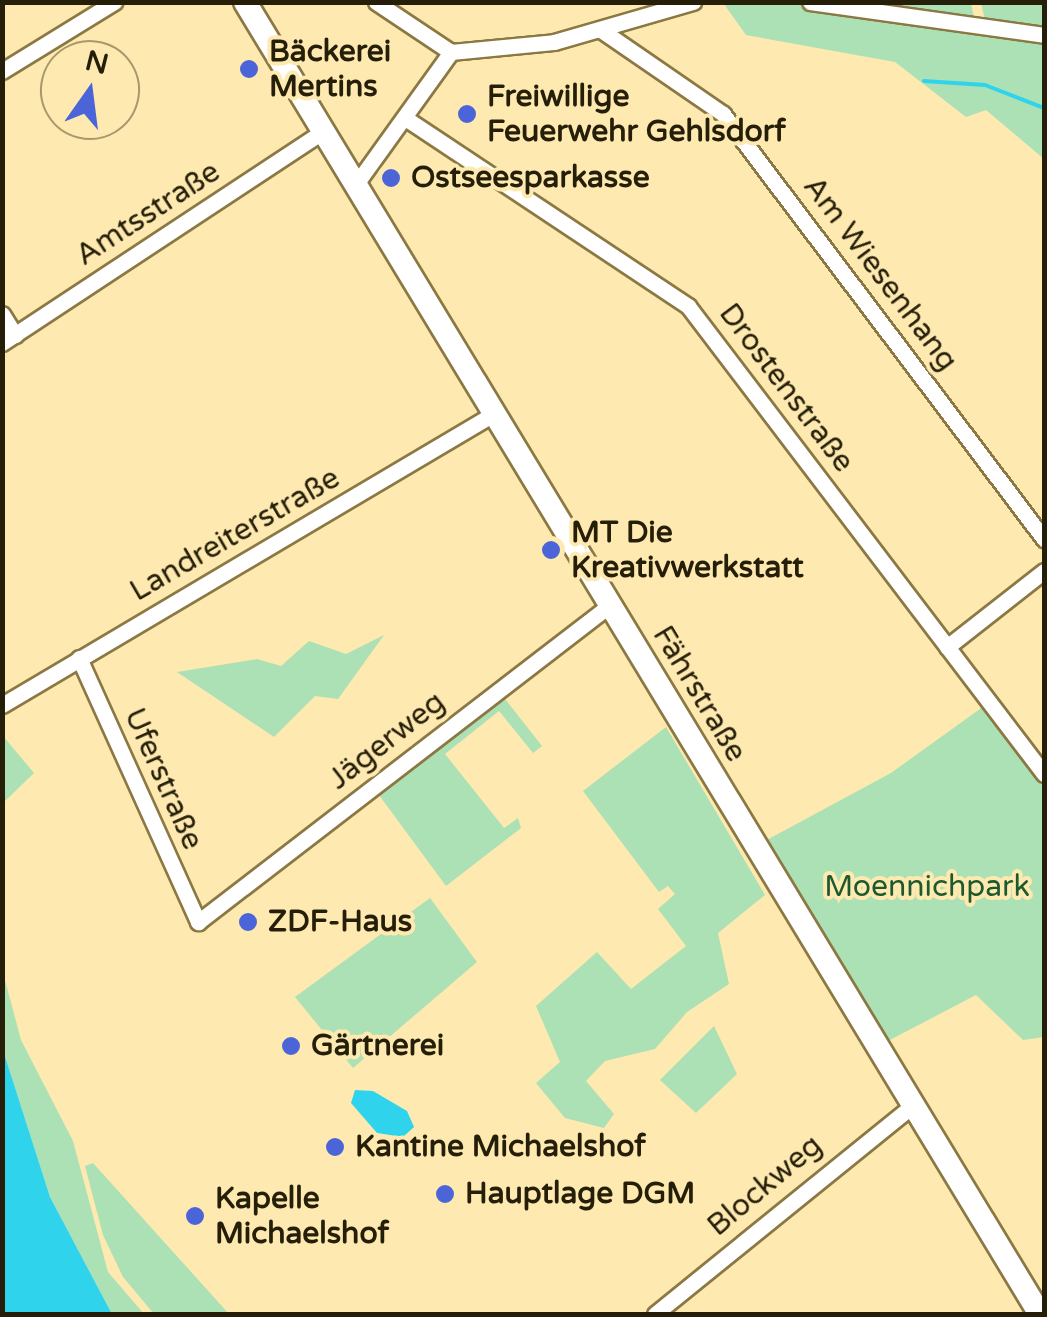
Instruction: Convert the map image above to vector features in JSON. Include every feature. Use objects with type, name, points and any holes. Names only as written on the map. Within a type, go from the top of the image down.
[{"type":"street","points":[[2,72],[114,2]]},
{"type":"street","name":"Fährstraße","points":[[244,2],[1040,1314]]},
{"type":"street","points":[[376,2],[451,52],[554,42],[693,2]]},
{"type":"street","points":[[810,2],[1044,36]]},
{"type":"street","name":"Am Wiesenhang","points":[[602,30],[723,114],[1044,539]]},
{"type":"street","points":[[356,184],[451,52]]},
{"type":"street","name":"Drostenstraße","points":[[406,118],[688,306],[1044,774]]},
{"type":"street","name":"Amtsstraße","points":[[9,339],[324,131]]},
{"type":"street","points":[[2,314],[9,339]]},
{"type":"street","name":"Landreiterstraße","points":[[2,705],[495,413]]},
{"type":"street","points":[[947,647],[1044,571]]},
{"type":"street","name":"Jägerweg","points":[[198,922],[610,604]]},
{"type":"street","name":"Uferstraße","points":[[79,658],[198,922]]},
{"type":"street","name":"Blockweg","points":[[656,1314],[912,1105]]},
{"type":"green space","points":[[971,3],[974,18],[1044,40],[1044,159],[986,110],[966,117],[895,62],[746,35],[724,4]]},
{"type":"green space","points":[[981,3],[1044,3],[1044,28],[985,20]]},
{"type":"green space","points":[[384,635],[338,699],[315,696],[274,737],[177,672],[257,659],[281,666],[309,641],[346,654]]},
{"type":"green space","points":[[498,690],[542,746],[533,753],[499,711],[445,754],[504,828],[518,818],[521,828],[446,886],[373,787]]},
{"type":"green space","name":"Moennichpark","points":[[984,706],[1044,787],[1044,1037],[1023,1040],[976,995],[886,1042],[763,842],[891,773]]},
{"type":"green space","points":[[666,727],[765,895],[718,933],[729,984],[687,1012],[655,1049],[605,1061],[586,1081],[614,1114],[604,1128],[565,1118],[536,1083],[560,1062],[536,1006],[597,952],[631,989],[686,946],[658,909],[675,894],[668,886],[659,892],[583,791]]},
{"type":"green space","points":[[3,736],[34,773],[3,803]]},
{"type":"green space","points":[[430,898],[477,962],[353,1068],[295,997]]},
{"type":"green space","points":[[2,969],[21,1040],[73,1141],[108,1272],[144,1314],[112,1314],[50,1197],[3,1050]]},
{"type":"green space","points":[[714,1026],[737,1074],[696,1113],[660,1080]]},
{"type":"green space","points":[[93,1163],[229,1314],[154,1314],[123,1277],[103,1235],[85,1166]]},
{"type":"water","points":[[3,1050],[50,1197],[112,1314],[3,1314]]},
{"type":"water","points":[[355,1090],[373,1091],[407,1111],[414,1127],[403,1137],[377,1133],[351,1103]]},
{"type":"waterway","points":[[924,81],[985,85],[1044,108]]},
{"type":"place","name":"Bäckerei Mertins","points":[[249,69]]},
{"type":"place","name":"Freiwillige Feuerwehr Gehlsdorf","points":[[467,114]]},
{"type":"place","name":"Ostseesparkasse","points":[[391,178]]},
{"type":"place","name":"MT Die Kreativwerkstatt","points":[[551,550]]},
{"type":"place","name":"ZDF-Haus","points":[[248,922]]},
{"type":"place","name":"Gärtnerei","points":[[291,1046]]},
{"type":"place","name":"Kantine Michaelshof","points":[[335,1147]]},
{"type":"place","name":"Hauptlage DGM","points":[[445,1194]]},
{"type":"place","name":"Kapelle Michaelshof","points":[[195,1216]]}]
